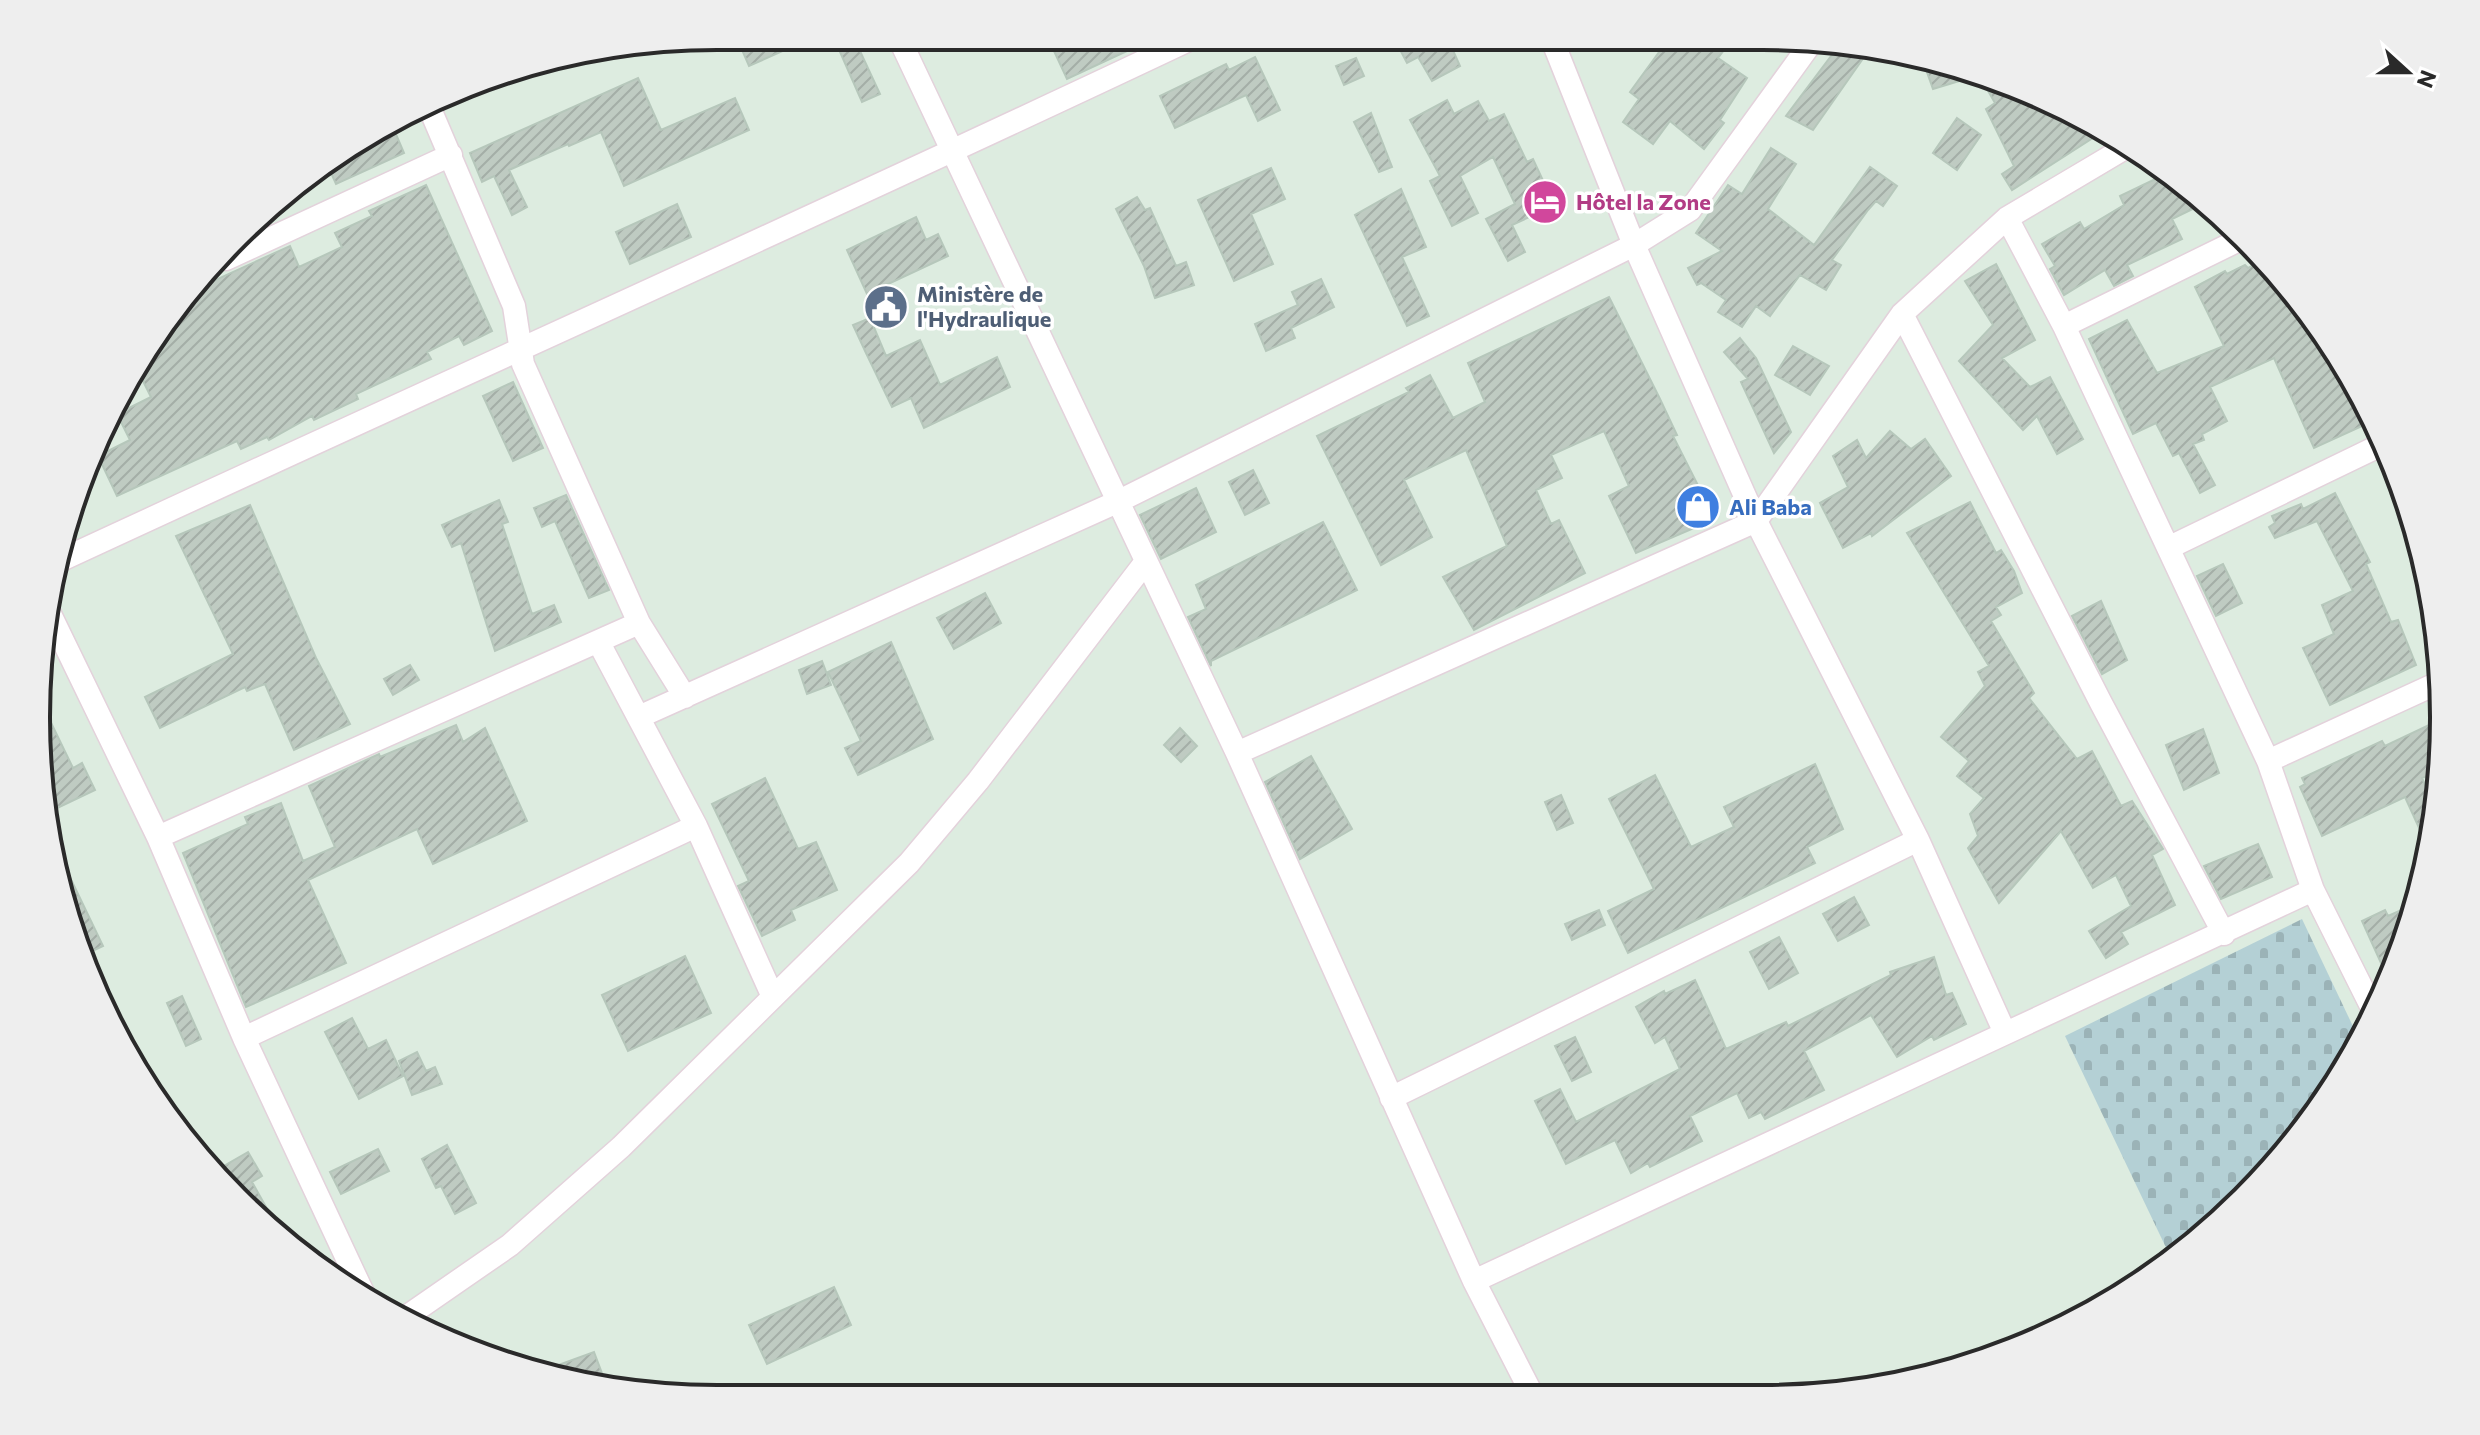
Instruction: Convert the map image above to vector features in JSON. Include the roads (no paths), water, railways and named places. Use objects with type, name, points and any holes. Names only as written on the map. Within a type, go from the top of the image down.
[{"type":"street","points":[[905,50],[1144,564],[1237,753],[1474,1281],[1527,1385]]},
{"type":"street","points":[[70,556],[518,347],[952,152],[1168,50]]},
{"type":"street","points":[[1556,50],[1634,245],[1756,521],[1918,840],[2005,1033]]},
{"type":"street","points":[[641,716],[1117,502],[1634,245],[1690,210],[1805,51]]},
{"type":"street","points":[[432,114],[514,306],[518,347],[639,623],[685,697]]},
{"type":"street","points":[[1237,753],[1756,521],[1902,314],[2007,218],[2118,152]]},
{"type":"street","points":[[239,253],[451,155]]},
{"type":"street","points":[[2007,218],[2064,326],[2268,761],[2313,890],[2367,999]]},
{"type":"street","points":[[2064,326],[2232,244]]},
{"type":"street","points":[[1902,314],[2101,703],[2224,934]]},
{"type":"street","points":[[2168,548],[2373,449]]},
{"type":"street","points":[[414,1312],[510,1245],[671,1100],[909,863],[978,781],[1144,564]]},
{"type":"street","points":[[158,837],[639,623]]},
{"type":"street","points":[[56,627],[158,837],[244,1038],[357,1279]]},
{"type":"street","points":[[599,643],[641,716],[696,826],[773,997]]},
{"type":"street","points":[[2268,761],[2429,687]]},
{"type":"street","points":[[244,1038],[696,826]]},
{"type":"street","points":[[1391,1098],[1918,840]]},
{"type":"street","points":[[1474,1281],[2313,890]]},
{"type":"place","name":"Hôtel la Zone","points":[[1545,202]]},
{"type":"place","name":"Ministère de l'Hydraulique","points":[[886,307]]},
{"type":"place","name":"Ali Baba","points":[[1698,507]]}]
